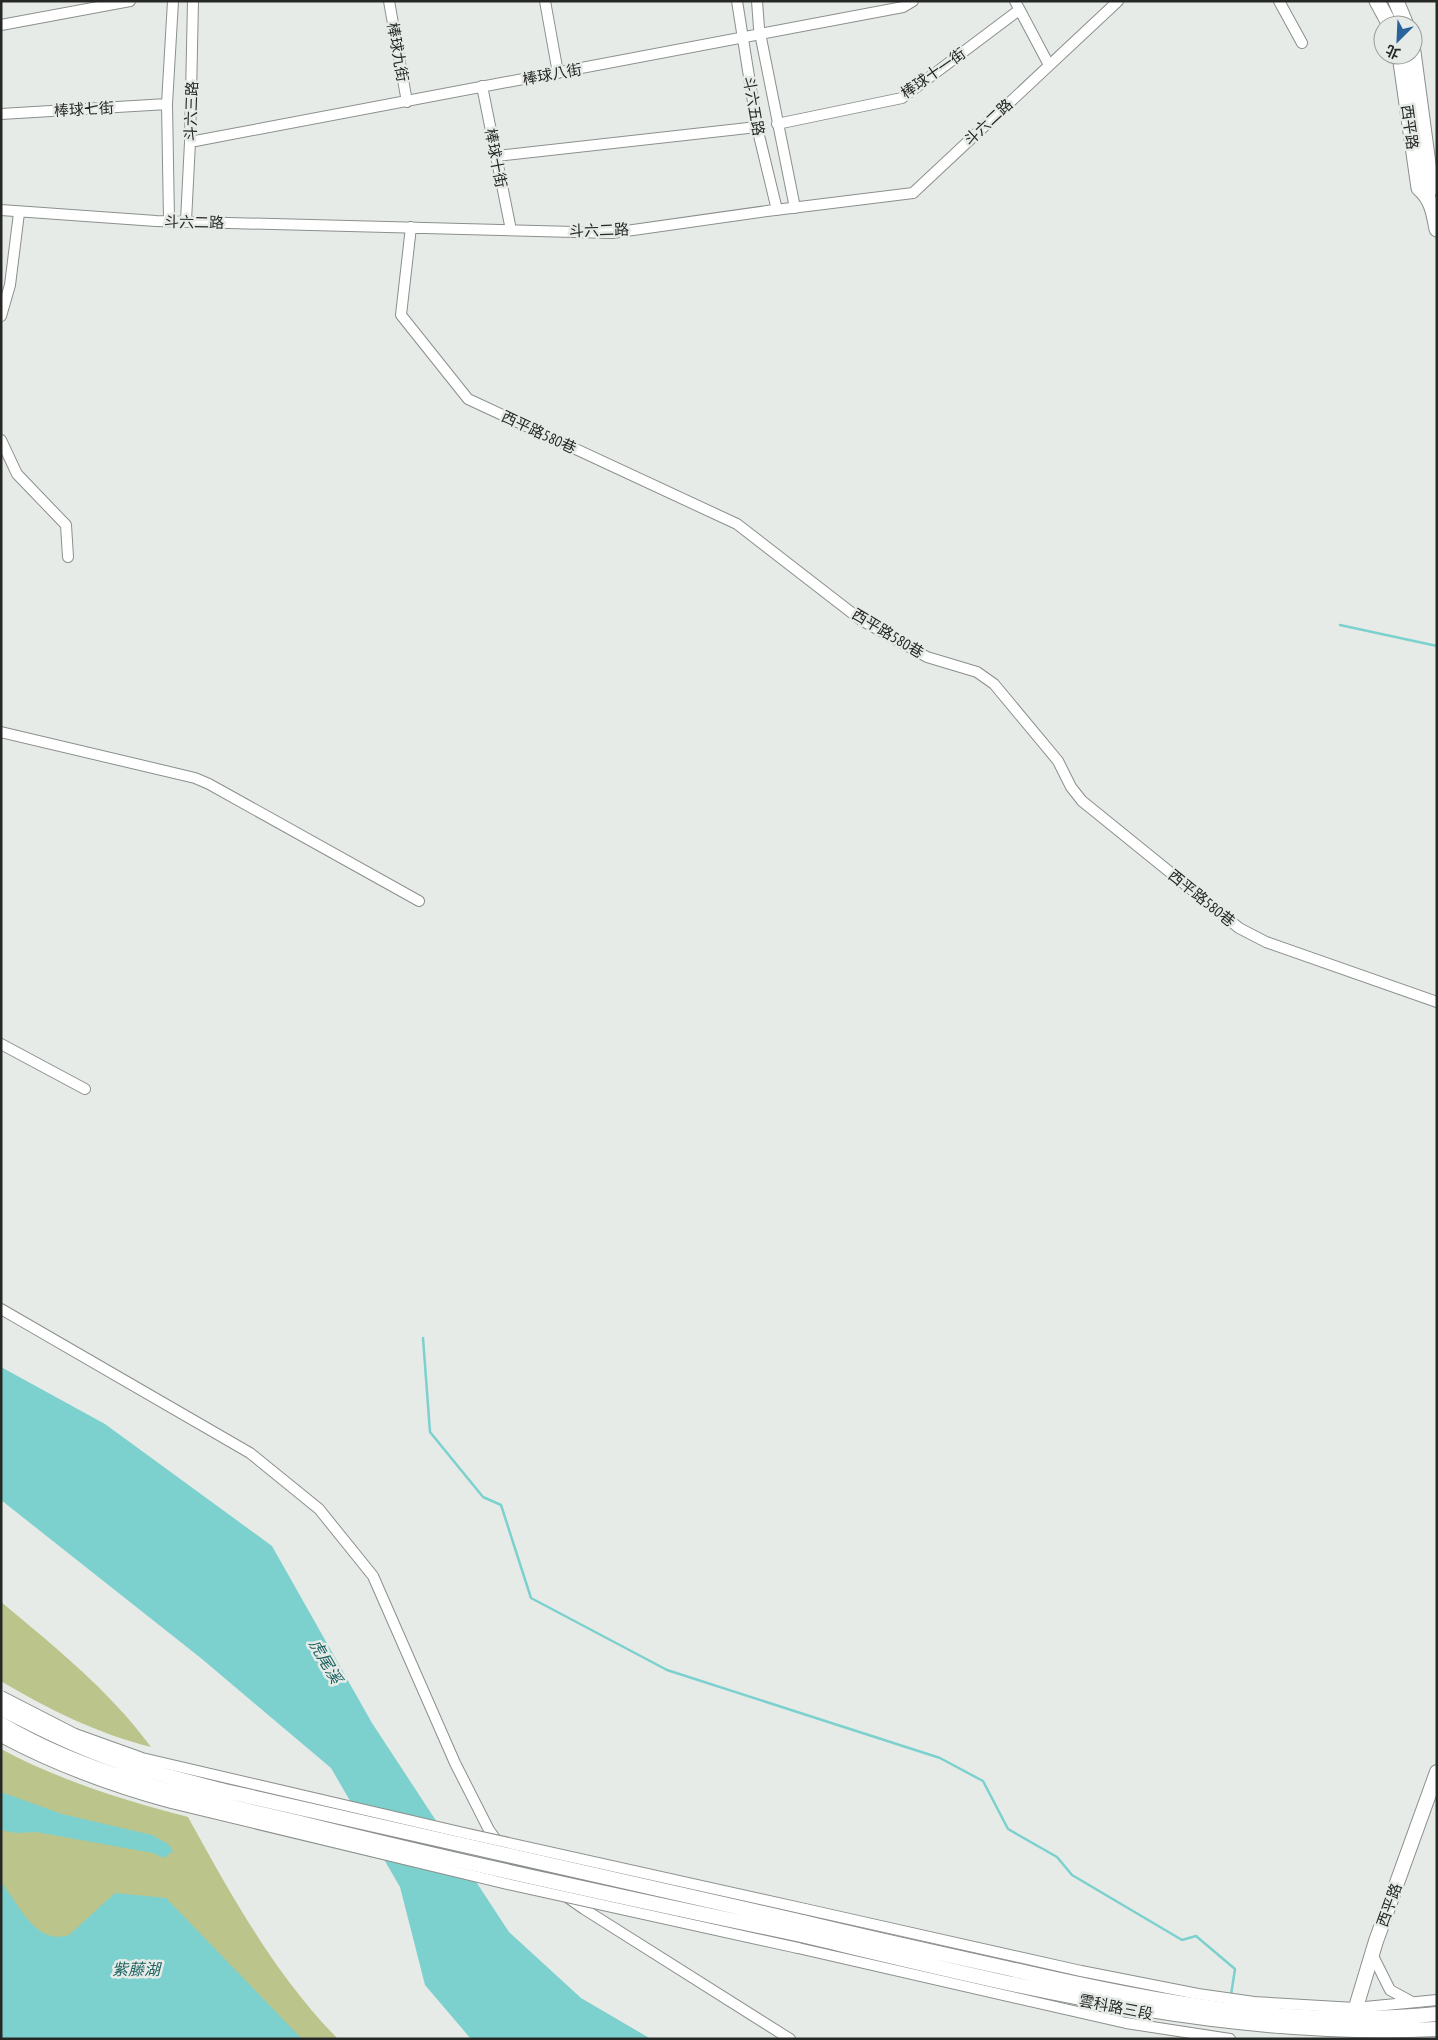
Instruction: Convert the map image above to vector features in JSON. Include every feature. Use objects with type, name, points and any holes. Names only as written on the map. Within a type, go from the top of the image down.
[{"type":"main road","points":[[1377,1],[1385,15]]},
{"type":"main road","points":[[1396,1],[1402,15]]},
{"type":"main road","name":"西平路","points":[[1401,65],[1419,188],[1431,200]]},
{"type":"main road","name":"西平路","points":[[1415,65],[1431,186],[1431,200],[1437,229]]},
{"type":"main road","points":[[1,1708],[32,1725],[122,1763],[234,1793],[802,1929]]},
{"type":"main road","points":[[1,1724],[83,1764],[173,1793],[468,1864],[802,1929]]},
{"type":"main road","name":"西平路","points":[[1347,2036],[1372,1954],[1437,1772]]},
{"type":"main road","name":"雲科路三段","points":[[802,1929],[1136,1996],[1258,2014],[1437,2014]]},
{"type":"main road","name":"雲科路三段","points":[[802,1929],[1096,2004],[1257,2034],[1347,2036],[1437,2029]]},
{"type":"street","points":[[1,25],[130,1]]},
{"type":"street","name":"斗六三路","points":[[169,220],[167,104],[173,1]]},
{"type":"street","name":"斗六三路","points":[[186,221],[193,1]]},
{"type":"street","name":"棒球九街","points":[[389,1],[407,102]]},
{"type":"street","points":[[545,1],[558,73]]},
{"type":"street","name":"斗六五路","points":[[737,1],[757,127],[777,210]]},
{"type":"street","name":"斗六五路","points":[[756,1],[760,35],[795,208]]},
{"type":"street","name":"棒球八街","points":[[190,142],[760,35],[903,7],[913,1]]},
{"type":"street","name":"斗六二路","points":[[1,210],[19,213],[186,221],[612,233],[777,210],[913,194],[1107,6],[1118,1]]},
{"type":"street","points":[[1279,1],[1302,43]]},
{"type":"street","points":[[1017,6],[1048,65]]},
{"type":"street","name":"棒球十一街","points":[[777,124],[902,98],[1017,6]]},
{"type":"street","name":"棒球十街","points":[[482,86],[511,230]]},
{"type":"street","name":"棒球七街","points":[[1,114],[167,104]]},
{"type":"street","points":[[496,156],[757,127]]},
{"type":"street","points":[[1,316],[10,285],[19,213]]},
{"type":"street","name":"西平路580巷","points":[[411,227],[401,316],[468,399],[737,524],[861,620],[927,657],[977,672],[983,676],[994,684],[1058,761],[1071,787],[1082,801],[1239,928],[1266,942],[1437,1002]]},
{"type":"street","points":[[1,440],[17,474],[66,525],[68,557]]},
{"type":"street","points":[[1,732],[195,778],[420,901]]},
{"type":"street","points":[[1,1044],[85,1089]]},
{"type":"street","points":[[1,1309],[250,1452],[319,1509],[373,1576],[455,1763],[489,1830],[509,1857],[584,1909],[790,2039]]},
{"type":"street","points":[[1,1696],[75,1734],[142,1758],[464,1833],[802,1929]]},
{"type":"street","points":[[1,1737],[26,1751],[129,1792],[503,1883],[802,1929]]},
{"type":"street","name":"雲科路三段","points":[[802,1929],[1126,2023],[1230,2039]]},
{"type":"street","points":[[1372,1954],[1390,1990],[1413,2002]]},
{"type":"street","name":"雲科路三段","points":[[1353,2013],[1413,2002],[1437,2000]]},
{"type":"green space","points":[[1,1602],[61,1652],[99,1688],[135,1726],[151,1747],[112,1735],[74,1720],[1,1681]]},
{"type":"green space","points":[[1,1749],[46,1771],[93,1789],[188,1817],[238,1905],[274,1961],[315,2014],[338,2039],[1,2039]]},
{"type":"water","name":"虎尾溪","points":[[1,1367],[105,1424],[272,1546],[372,1723],[509,1932],[581,1998],[651,2039],[471,2039],[425,1985],[400,1887],[331,1768],[202,1659],[1,1500]]},
{"type":"water","points":[[1,1792],[62,1814],[152,1835],[168,1844],[173,1851],[164,1858],[153,1853],[36,1832],[15,1833],[1,1830]]},
{"type":"water","name":"紫藤湖","points":[[1,1882],[21,1911],[37,1929],[57,1937],[69,1935],[115,1893],[166,1898],[302,2039],[1,2039]]},
{"type":"waterway","points":[[1340,625],[1437,646]]},
{"type":"waterway","points":[[423,1338],[430,1432],[483,1497],[501,1505],[531,1598],[667,1670],[940,1758],[983,1781],[1008,1829],[1057,1857],[1072,1875],[1182,1940],[1196,1936],[1235,1969],[1231,1995]]}]
